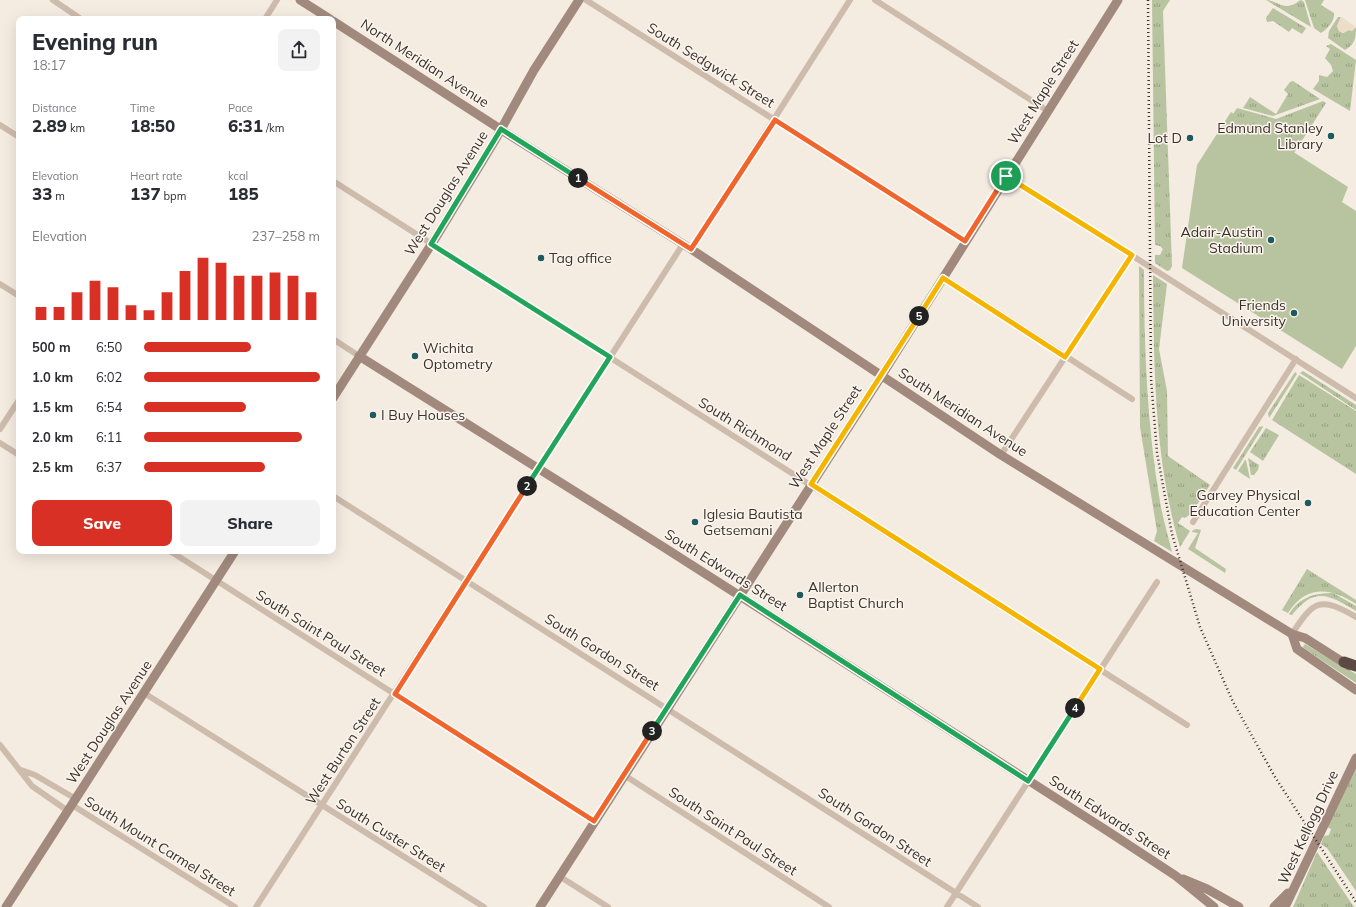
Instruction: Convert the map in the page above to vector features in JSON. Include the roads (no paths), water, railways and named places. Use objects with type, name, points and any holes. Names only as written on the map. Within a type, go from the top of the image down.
[{"type":"highway","points":[[1344,662],[1356,666]]},
{"type":"main road","points":[[300,0],[325,16]]},
{"type":"main road","name":"West Douglas Avenue","points":[[336,393],[431,244],[501,129],[534,70],[579,0]]},
{"type":"main road","name":"West Maple Street","points":[[540,907],[882,375],[1118,0]]},
{"type":"main road","name":"North Meridian Avenue","points":[[336,23],[501,129]]},
{"type":"main road","name":"South Meridian Avenue","points":[[501,129],[687,246],[1002,455],[1292,634],[1305,638],[1356,670]]},
{"type":"main road","name":"South Edwards Street","points":[[360,356],[740,595],[1176,876]]},
{"type":"main road","name":"West Douglas Avenue","points":[[6,907],[233,554]]},
{"type":"main road","points":[[1292,634],[1297,649],[1356,690]]},
{"type":"main road","name":"West Kellogg Drive","points":[[1285,907],[1356,758]]},
{"type":"main road","points":[[1176,876],[1214,907]]},
{"type":"main road","points":[[1176,876],[1207,889],[1239,907]]},
{"type":"main road","points":[[1274,907],[1280,903],[1300,878]]},
{"type":"street","points":[[53,0],[77,16]]},
{"type":"street","points":[[267,16],[277,0]]},
{"type":"street","name":"South Sedgwick Street","points":[[586,0],[965,241]]},
{"type":"street","name":"West Burton Street","points":[[256,907],[468,581],[610,357],[775,120],[850,0]]},
{"type":"street","points":[[875,0],[1048,111]]},
{"type":"street","points":[[0,125],[16,135]]},
{"type":"street","points":[[1006,176],[1356,398]]},
{"type":"street","name":"South Richmond","points":[[336,183],[811,484],[1187,725]]},
{"type":"street","points":[[1002,455],[1132,255]]},
{"type":"street","points":[[943,278],[1132,399]]},
{"type":"street","points":[[0,284],[16,294]]},
{"type":"street","points":[[336,341],[360,356]]},
{"type":"street","points":[[1193,522],[1296,359]]},
{"type":"street","points":[[0,429],[16,405]]},
{"type":"street","points":[[0,443],[16,453]]},
{"type":"street","name":"South Gordon Street","points":[[336,498],[978,907]]},
{"type":"street","name":"South Saint Paul Street","points":[[175,554],[594,821]]},
{"type":"street","points":[[947,907],[1157,582]]},
{"type":"street","points":[[1292,634],[1306,613],[1318,604],[1330,604],[1356,617]]},
{"type":"street","name":"South Custer Street","points":[[144,693],[484,907]]},
{"type":"street","points":[[0,745],[32,786],[72,805]]},
{"type":"street","points":[[21,770],[36,775],[72,805]]},
{"type":"street","name":"South Saint Paul Street","points":[[624,775],[829,907]]},
{"type":"street","name":"South Mount Carmel Street","points":[[72,805],[235,907]]},
{"type":"street","points":[[559,876],[608,907]]},
{"type":"railway","points":[[1148,0],[1151,379],[1157,453],[1172,534],[1200,627],[1233,702],[1275,777],[1356,902]]},
{"type":"place","name":"Edmund Stanley Library","points":[[1331,136]]},
{"type":"place","name":"Lot D","points":[[1190,138]]},
{"type":"place","name":"Adair-Austin Stadium","points":[[1271,240]]},
{"type":"place","name":"Tag office","points":[[541,258]]},
{"type":"place","name":"Friends University","points":[[1294,313]]},
{"type":"place","name":"Wichita Optometry","points":[[415,356]]},
{"type":"place","name":"I Buy Houses","points":[[373,415]]},
{"type":"place","name":"Garvey Physical Education Center","points":[[1308,503]]},
{"type":"place","name":"Iglesia Bautista Getsemani","points":[[695,522]]},
{"type":"place","name":"Allerton Baptist Church","points":[[800,595]]}]
